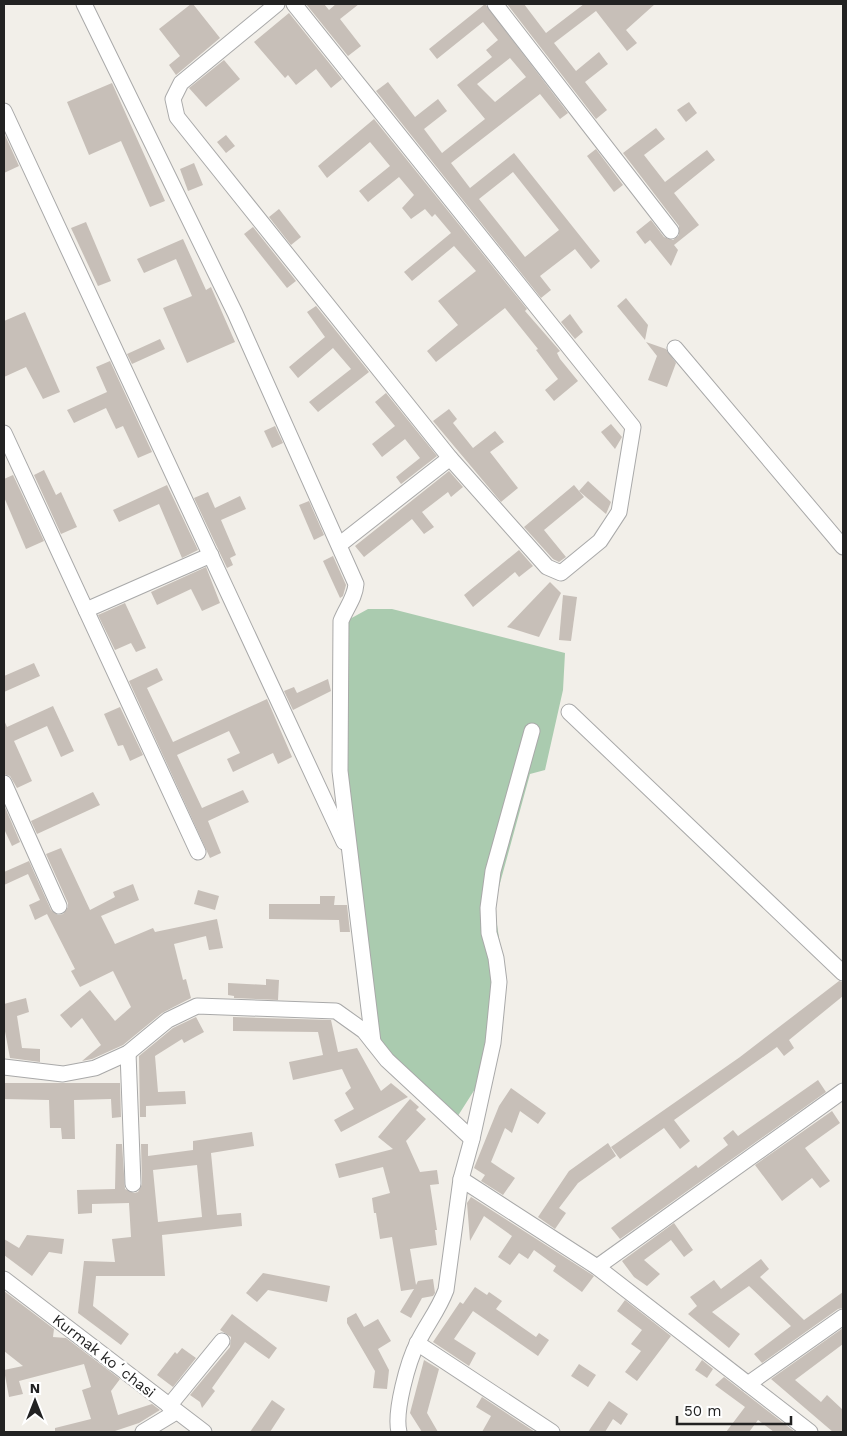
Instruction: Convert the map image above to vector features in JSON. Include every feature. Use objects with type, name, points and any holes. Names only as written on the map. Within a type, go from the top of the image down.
[{"type":"street","points":[[84,4],[235,313],[356,584],[355,596],[347,606],[341,621],[340,771],[373,1042]]},
{"type":"street","points":[[277,4],[181,83],[174,99],[177,116],[450,458],[547,567],[561,573],[600,541],[619,512],[632,427],[294,4]]},
{"type":"street","points":[[495,4],[671,232]]},
{"type":"street","points":[[4,111],[350,855]]},
{"type":"street","points":[[675,348],[843,547]]},
{"type":"street","points":[[4,432],[198,852]]},
{"type":"street","points":[[339,544],[450,458]]},
{"type":"street","points":[[86,610],[210,555]]},
{"type":"street","points":[[568,712],[843,973]]},
{"type":"street","points":[[399,1432],[398,1405],[417,1343],[440,1306],[446,1290],[461,1179],[472,1139],[493,1043],[499,982],[496,958],[489,933],[488,908],[491,880],[532,731]]},
{"type":"street","points":[[4,782],[9,809],[59,906]]},
{"type":"street","points":[[4,1067],[63,1074],[95,1068],[128,1054],[168,1020],[197,1006],[336,1011],[364,1031],[387,1060],[472,1139]]},
{"type":"street","points":[[128,1054],[133,1184]]},
{"type":"street","points":[[597,1267],[843,1091]]},
{"type":"street","points":[[461,1179],[597,1267],[810,1432]]},
{"type":"street","name":"Kurmak koʻchasi","points":[[4,1279],[204,1432]]},
{"type":"street","points":[[748,1384],[843,1318]]},
{"type":"street","points":[[143,1432],[172,1409],[222,1341]]},
{"type":"street","points":[[417,1343],[552,1432]]},
{"type":"green space","points":[[368,609],[392,609],[565,653],[563,690],[545,770],[530,774],[494,905],[503,964],[475,1089],[454,1122],[376,1050],[345,770],[348,620]]},
{"type":"building","points":[[193,4],[220,38],[176,75],[169,65],[180,56],[159,29]]},
{"type":"building","points":[[306,4],[324,4],[329,10],[336,4],[359,4],[340,19],[361,46],[348,56]]},
{"type":"building","points":[[485,4],[568,113],[560,119],[540,94],[451,163],[470,188],[514,153],[600,261],[591,269],[575,249],[540,276],[551,290],[541,298],[376,91],[388,82],[415,117],[438,99],[447,111],[424,129],[442,153],[485,119],[457,85],[492,57],[486,50],[498,40],[483,22],[437,59],[429,49]],"holes":[[[510,58],[526,77],[495,102],[477,84]],[[513,172],[559,230],[525,257],[479,199]]]},
{"type":"building","points":[[507,4],[524,4],[546,33],[584,4],[655,4],[626,30],[637,43],[627,51],[596,11],[554,43],[576,71],[599,52],[608,64],[585,82],[607,110],[596,119]]},
{"type":"building","points":[[289,13],[342,79],[331,88],[316,69],[296,85],[288,75],[285,78],[254,42]]},
{"type":"building","points":[[224,60],[240,79],[206,107],[189,88]]},
{"type":"building","points":[[112,83],[165,201],[150,207],[121,141],[89,155],[67,102]]},
{"type":"building","points":[[689,102],[697,113],[686,122],[677,110]]},
{"type":"building","points":[[374,119],[527,309],[525,311],[560,351],[557,353],[560,359],[578,381],[554,401],[545,390],[558,379],[536,350],[538,349],[505,308],[436,362],[427,351],[458,325],[438,301],[476,271],[454,246],[412,281],[404,272],[451,233],[435,214],[432,217],[425,209],[411,219],[402,208],[414,195],[399,177],[368,202],[359,191],[390,166],[370,142],[327,178],[318,166]]},
{"type":"building","points":[[656,128],[665,139],[644,155],[665,182],[707,150],[715,160],[674,193],[699,225],[674,245],[678,250],[671,266],[650,240],[645,244],[636,232],[651,220],[664,237],[673,240],[679,235],[679,226],[623,153]]},
{"type":"building","points":[[4,133],[19,166],[4,173]]},
{"type":"building","points":[[226,135],[235,146],[226,153],[217,142]]},
{"type":"building","points":[[596,149],[623,185],[614,192],[587,156]]},
{"type":"building","points":[[194,163],[203,185],[188,191],[180,169]]},
{"type":"building","points":[[279,209],[301,237],[291,245],[269,217]]},
{"type":"building","points":[[86,222],[111,281],[98,286],[71,228]]},
{"type":"building","points":[[253,227],[296,281],[287,288],[244,234]]},
{"type":"building","points":[[183,239],[206,290],[211,287],[235,342],[187,363],[163,308],[192,296],[176,259],[144,273],[137,259]]},
{"type":"building","points":[[626,298],[648,325],[645,340],[617,306]]},
{"type":"building","points":[[316,306],[369,372],[318,412],[309,402],[351,369],[333,348],[298,378],[289,367],[325,337],[307,312]]},
{"type":"building","points":[[25,312],[60,392],[43,399],[26,367],[4,377],[4,321]]},
{"type":"building","points":[[570,314],[583,332],[575,339],[561,322]]},
{"type":"building","points":[[160,339],[165,349],[132,364],[127,354]]},
{"type":"building","points":[[646,342],[666,349],[676,363],[667,387],[648,380],[657,356]]},
{"type":"building","points":[[110,361],[152,452],[138,458],[123,426],[116,429],[106,408],[74,423],[67,410],[107,392],[96,367]]},
{"type":"building","points":[[386,393],[437,456],[401,484],[396,477],[420,458],[405,439],[382,457],[372,444],[395,426],[375,402]]},
{"type":"building","points":[[449,409],[457,419],[453,423],[473,448],[495,431],[504,442],[490,452],[518,488],[501,502],[433,421]]},
{"type":"building","points":[[611,424],[622,437],[615,449],[601,432]]},
{"type":"building","points":[[275,426],[283,443],[272,448],[264,431]]},
{"type":"building","points":[[44,470],[56,495],[61,492],[77,527],[61,534],[34,475]]},
{"type":"building","points":[[449,471],[463,487],[451,497],[448,492],[422,512],[434,527],[424,534],[412,519],[364,557],[355,546]]},
{"type":"building","points":[[13,475],[44,541],[26,549],[4,497],[4,479]]},
{"type":"building","points":[[588,481],[611,502],[606,514],[579,491]]},
{"type":"building","points":[[167,485],[198,550],[182,558],[159,504],[119,522],[113,510]]},
{"type":"building","points":[[574,485],[584,497],[544,530],[566,557],[559,562],[553,559],[524,527]]},
{"type":"building","points":[[208,492],[215,508],[240,496],[246,509],[221,520],[236,555],[230,558],[233,565],[227,568],[194,498]]},
{"type":"building","points":[[309,501],[324,535],[314,540],[299,505]]},
{"type":"building","points":[[519,550],[533,566],[519,577],[515,572],[473,607],[464,595]]},
{"type":"building","points":[[333,556],[346,585],[343,596],[340,598],[323,561]]},
{"type":"building","points":[[206,567],[220,603],[202,611],[191,589],[157,605],[151,592]]},
{"type":"building","points":[[550,582],[561,593],[539,637],[507,627]]},
{"type":"building","points":[[563,595],[577,597],[571,641],[559,640]]},
{"type":"building","points":[[125,603],[146,648],[136,652],[131,643],[115,650],[98,615]]},
{"type":"building","points":[[34,663],[40,676],[4,692],[4,676]]},
{"type":"building","points":[[157,668],[163,680],[147,688],[173,742],[267,699],[292,757],[278,764],[273,753],[233,772],[227,759],[240,753],[229,731],[177,755],[202,808],[243,790],[249,802],[208,821],[221,853],[210,858],[129,681]]},
{"type":"building","points":[[328,679],[331,691],[293,710],[284,691],[294,687],[297,693]]},
{"type":"building","points":[[53,706],[74,751],[61,757],[47,726],[14,741],[32,781],[17,788],[10,776],[4,774],[4,720],[7,727]]},
{"type":"building","points":[[120,707],[143,755],[130,761],[123,745],[118,746],[104,714]]},
{"type":"building","points":[[93,792],[100,805],[37,834],[31,821]]},
{"type":"building","points":[[4,805],[20,842],[12,846],[4,829]]},
{"type":"building","points":[[61,848],[90,910],[115,897],[113,892],[133,884],[139,900],[101,916],[115,944],[153,928],[155,932],[217,919],[223,948],[209,950],[206,936],[174,944],[183,980],[186,979],[191,998],[162,1013],[123,1045],[92,1059],[82,1061],[101,1045],[82,1018],[71,1028],[60,1015],[90,990],[115,1021],[131,1007],[113,971],[80,987],[71,971],[75,969],[47,914],[35,920],[29,905],[40,900],[28,874],[4,885],[4,872],[29,861],[51,910],[58,915],[63,914],[68,907],[68,903],[46,854]]},
{"type":"building","points":[[198,890],[219,896],[215,910],[194,904]]},
{"type":"building","points":[[320,896],[335,896],[334,905],[347,905],[350,932],[340,932],[339,920],[269,919],[269,904],[320,904]]},
{"type":"building","points":[[266,979],[279,980],[278,1000],[234,998],[234,996],[228,995],[228,983],[266,985]]},
{"type":"building","points":[[839,981],[843,982],[843,996],[789,1040],[794,1048],[784,1056],[777,1047],[674,1120],[690,1141],[680,1149],[664,1128],[620,1159],[611,1147],[740,1057]]},
{"type":"building","points":[[26,998],[29,1012],[17,1016],[22,1048],[40,1049],[40,1062],[10,1058],[4,1026],[4,1004]]},
{"type":"building","points":[[196,1017],[204,1032],[184,1043],[182,1039],[155,1056],[158,1092],[185,1091],[186,1104],[146,1106],[146,1117],[140,1117],[139,1056],[173,1028]]},
{"type":"building","points":[[233,1017],[331,1020],[338,1052],[357,1048],[381,1091],[391,1083],[408,1097],[341,1132],[334,1120],[354,1109],[345,1093],[351,1088],[342,1069],[293,1080],[289,1062],[323,1055],[318,1032],[233,1031]]},
{"type":"building","points":[[818,1080],[826,1092],[620,1239],[611,1228],[696,1165],[698,1168],[728,1145],[723,1138],[733,1130],[738,1136]]},
{"type":"building","points":[[4,1083],[120,1083],[121,1117],[112,1118],[111,1099],[74,1100],[75,1139],[62,1139],[61,1128],[50,1128],[49,1100],[4,1099]]},
{"type":"building","points":[[511,1088],[546,1113],[538,1124],[520,1111],[512,1133],[505,1128],[491,1162],[515,1178],[503,1195],[481,1181],[485,1175],[474,1168],[499,1106]]},
{"type":"building","points":[[410,1099],[419,1107],[416,1110],[426,1119],[406,1141],[420,1172],[437,1170],[439,1184],[430,1185],[437,1230],[435,1230],[437,1245],[410,1249],[416,1285],[418,1281],[433,1279],[435,1293],[433,1296],[422,1298],[411,1318],[400,1312],[414,1289],[401,1291],[392,1237],[380,1239],[376,1213],[374,1213],[372,1198],[390,1193],[383,1167],[339,1178],[335,1164],[393,1149],[378,1137]]},
{"type":"building","points":[[832,1111],[840,1123],[805,1148],[830,1181],[820,1188],[812,1178],[782,1201],[755,1165]]},
{"type":"building","points":[[252,1132],[254,1146],[211,1153],[217,1215],[241,1213],[242,1226],[162,1235],[165,1276],[96,1276],[93,1306],[129,1334],[121,1345],[78,1313],[84,1261],[115,1262],[112,1239],[131,1237],[129,1203],[92,1204],[92,1213],[78,1214],[77,1190],[115,1189],[116,1144],[122,1144],[125,1189],[134,1193],[138,1192],[142,1184],[141,1144],[148,1144],[148,1156],[193,1150],[193,1141]],"holes":[[[197,1165],[202,1217],[158,1222],[153,1170]]]},
{"type":"building","points":[[608,1143],[616,1156],[578,1183],[559,1208],[566,1213],[555,1229],[538,1217],[569,1171]]},
{"type":"building","points":[[471,1197],[594,1276],[582,1292],[553,1271],[556,1266],[534,1250],[528,1259],[519,1253],[510,1265],[498,1257],[512,1236],[484,1216],[470,1241],[467,1203]]},
{"type":"building","points":[[674,1223],[693,1250],[684,1257],[671,1240],[644,1260],[660,1274],[647,1286],[634,1277],[622,1261]]},
{"type":"building","points":[[27,1235],[64,1239],[62,1254],[49,1252],[32,1276],[4,1255],[4,1239],[19,1248]]},
{"type":"building","points":[[761,1259],[769,1269],[760,1277],[804,1320],[843,1292],[843,1308],[838,1309],[762,1363],[754,1354],[791,1326],[749,1286],[712,1312],[740,1334],[729,1348],[688,1314],[697,1306],[690,1297],[714,1280],[721,1289]]},
{"type":"building","points":[[263,1273],[330,1286],[327,1302],[268,1290],[257,1302],[246,1293]]},
{"type":"building","points":[[475,1287],[487,1295],[489,1292],[502,1301],[496,1309],[536,1337],[539,1333],[549,1340],[538,1356],[473,1311],[454,1339],[476,1353],[469,1366],[433,1342],[460,1302],[463,1304]]},
{"type":"building","points":[[4,1291],[54,1329],[53,1337],[66,1338],[120,1379],[111,1391],[118,1415],[152,1404],[160,1410],[139,1423],[112,1432],[55,1432],[55,1428],[91,1419],[82,1390],[91,1387],[84,1364],[19,1381],[23,1394],[9,1397],[4,1370],[23,1366],[4,1351]]},
{"type":"building","points":[[625,1300],[671,1336],[637,1381],[625,1372],[641,1351],[631,1344],[642,1330],[617,1311]]},
{"type":"building","points":[[356,1313],[364,1327],[378,1319],[391,1341],[378,1349],[389,1370],[387,1389],[373,1388],[375,1371],[347,1323],[347,1318]]},
{"type":"building","points":[[232,1314],[277,1348],[269,1359],[245,1342],[212,1388],[215,1391],[202,1408],[200,1402],[190,1395],[230,1347],[231,1337],[220,1330]]},
{"type":"building","points":[[843,1328],[843,1344],[795,1380],[821,1402],[827,1395],[843,1410],[843,1432],[833,1432],[771,1379]]},
{"type":"building","points":[[182,1348],[196,1358],[173,1387],[157,1375],[175,1352],[177,1354]]},
{"type":"building","points":[[424,1360],[439,1369],[427,1413],[438,1432],[422,1432],[410,1413]]},
{"type":"building","points":[[702,1360],[713,1369],[707,1378],[695,1370]]},
{"type":"building","points":[[579,1364],[596,1375],[588,1387],[571,1376]]},
{"type":"building","points":[[724,1377],[795,1432],[774,1432],[758,1420],[749,1432],[726,1432],[745,1407],[715,1385]]},
{"type":"building","points":[[482,1397],[535,1432],[482,1432],[491,1416],[476,1407]]},
{"type":"building","points":[[272,1400],[285,1409],[270,1432],[250,1432]]},
{"type":"building","points":[[609,1401],[628,1414],[621,1425],[613,1419],[605,1432],[588,1432]]}]
